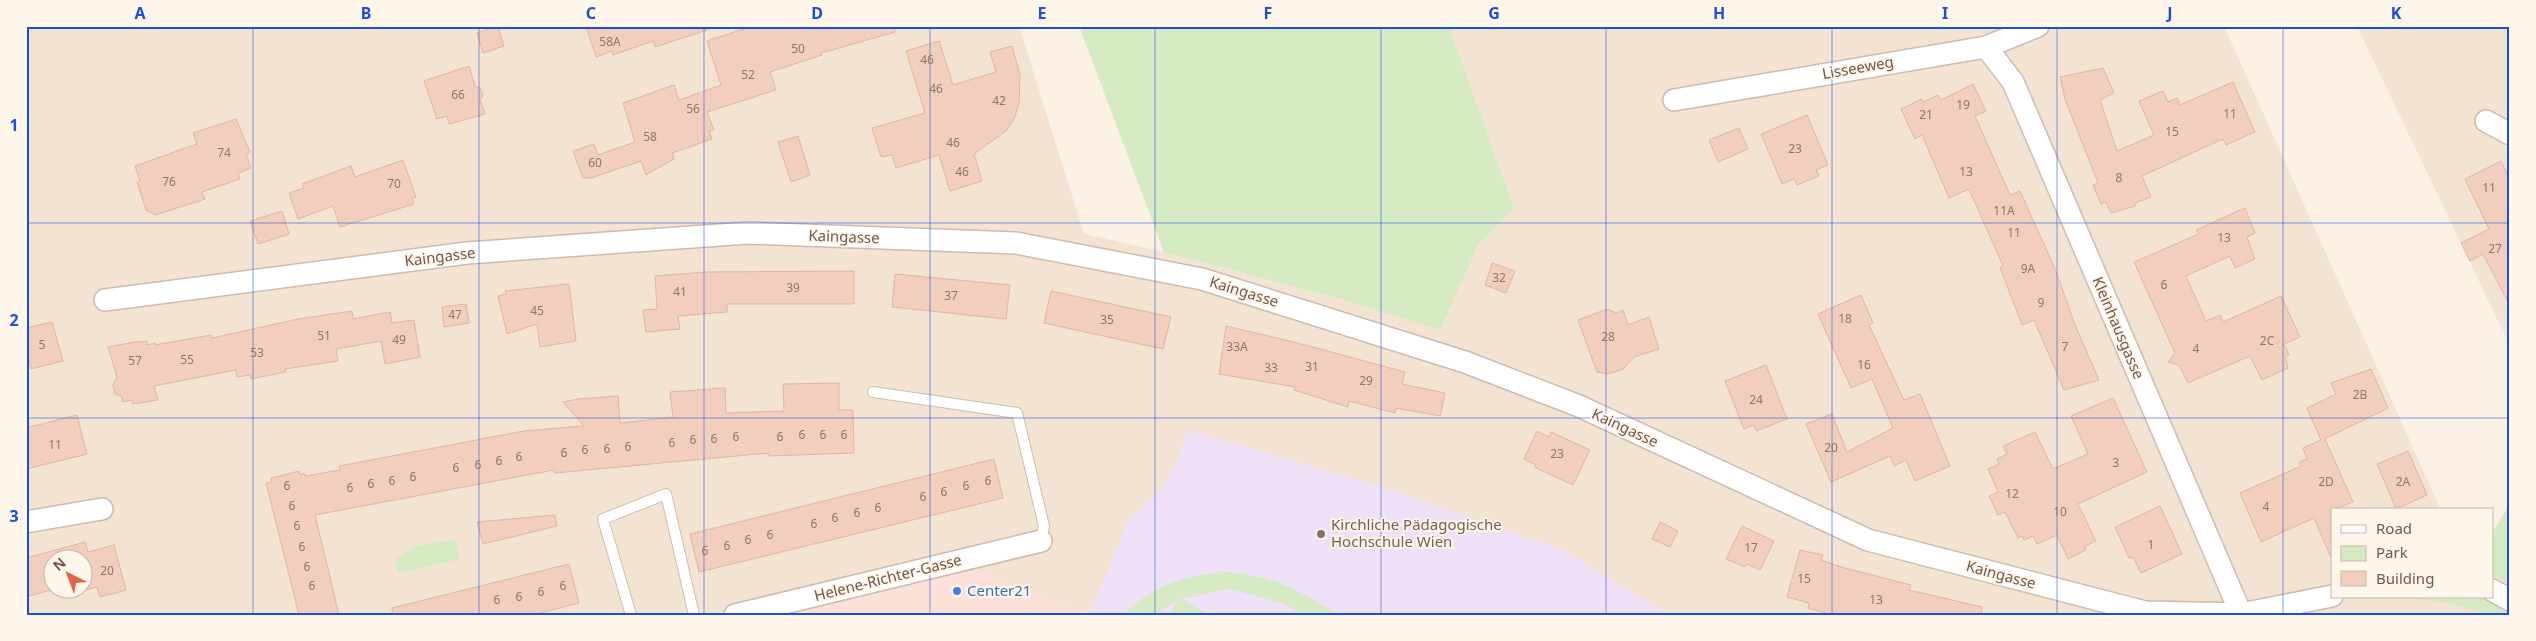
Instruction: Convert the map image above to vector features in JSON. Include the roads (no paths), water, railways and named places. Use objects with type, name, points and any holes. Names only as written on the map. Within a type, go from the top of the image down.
[{"type":"street","name":"Lisseeweg","points":[[1674,100],[1986,47],[2038,26]]},
{"type":"street","name":"Kleinhausgasse","points":[[1986,47],[2013,82],[2241,614]]},
{"type":"street","points":[[2486,121],[2510,134]]},
{"type":"street","name":"Kaingasse","points":[[105,300],[467,253],[748,233],[1016,243],[1202,279],[1465,362],[1579,406],[1868,540],[2145,612],[2241,614],[2331,596]]},
{"type":"street","points":[[26,522],[62,514],[102,509]]},
{"type":"street","name":"Helene-Richter-Gasse","points":[[734,615],[1041,540]]},
{"type":"street","points":[[2494,591],[2510,600]]},
{"type":"lane","points":[[873,392],[1017,413],[1044,526],[1041,540]]},
{"type":"lane","points":[[632,615],[603,520],[666,494],[694,615]]},
{"type":"place","name":"Kirchliche Pädagogische Hochschule Wien","points":[[1321,534]]},
{"type":"place","name":"Center21","points":[[957,591]]}]
